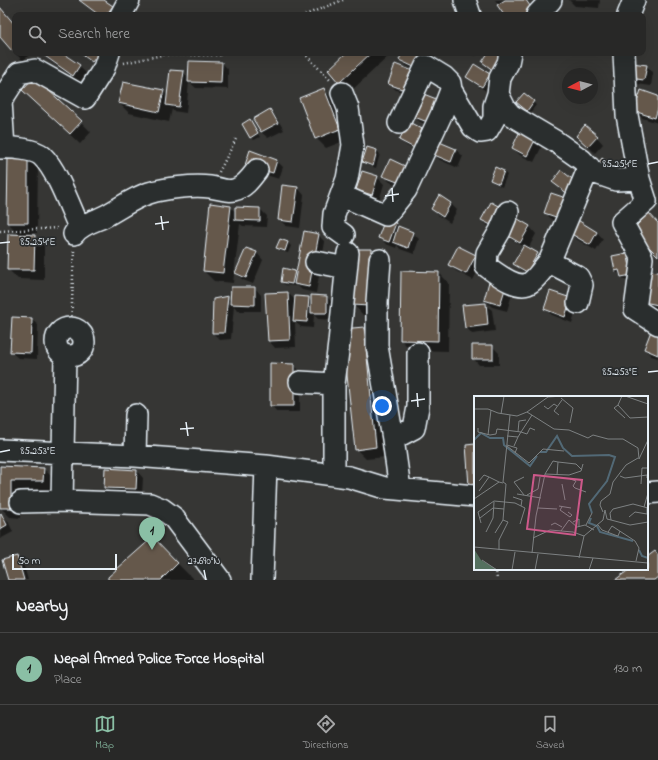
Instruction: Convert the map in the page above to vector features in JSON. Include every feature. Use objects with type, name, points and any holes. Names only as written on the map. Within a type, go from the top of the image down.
[{"type":"street","points":[[123,12],[129,0]]},
{"type":"street","points":[[465,0],[469,12]]},
{"type":"street","points":[[540,12],[551,0]]},
{"type":"street","points":[[629,12],[634,0]]},
{"type":"street","points":[[399,123],[426,66],[444,76],[450,83],[451,90],[473,127],[480,132],[487,131],[494,119],[494,106],[498,94],[500,78],[508,63],[509,56]]},
{"type":"street","points":[[624,56],[627,115],[639,179],[646,201],[622,222],[642,258],[635,309],[658,324]]},
{"type":"street","points":[[106,61],[85,98],[35,70],[19,73],[1,102],[2,148],[23,149],[41,155],[57,177],[77,231],[134,198],[150,192],[192,186],[235,190],[249,181],[257,170]]},
{"type":"street","points":[[341,195],[386,215],[406,190],[442,113],[451,90]]},
{"type":"street","points":[[334,475],[334,384],[339,343],[346,252],[333,227],[334,214],[347,179],[353,145],[348,108],[342,93]]},
{"type":"street","points":[[498,94],[505,108],[511,114],[555,141],[582,160],[593,172],[616,180],[639,179]]},
{"type":"street","points":[[508,212],[500,231],[487,253],[486,266],[508,280],[521,286],[531,283],[550,260],[589,167]]},
{"type":"street","points":[[316,262],[346,252]]},
{"type":"street","points":[[380,260],[377,302],[377,346],[400,489]]},
{"type":"street","points":[[550,260],[557,266],[578,277],[582,285],[578,303]]},
{"type":"street","points":[[62,501],[64,355],[58,350],[56,340],[61,330],[71,328]]},
{"type":"street","points":[[393,439],[414,428],[418,406],[418,353]]},
{"type":"street","points":[[300,382],[334,384]]},
{"type":"street","points":[[135,456],[136,415]]},
{"type":"street","points":[[0,450],[62,454],[135,456],[266,466],[349,477],[385,488],[474,496]]},
{"type":"street","points":[[262,580],[266,466]]},
{"type":"street","points":[[648,493],[658,492]]},
{"type":"street","points":[[21,502],[62,501],[150,504],[162,509],[172,517],[220,580]]},
{"type":"path","points":[[313,12],[343,0]]},
{"type":"path","points":[[106,61],[134,60],[156,56]]},
{"type":"path","points":[[307,56],[342,93]]},
{"type":"path","points":[[212,187],[236,138]]},
{"type":"path","points":[[0,231],[77,231],[71,328]]},
{"type":"path","points":[[496,570],[497,580]]},
{"type":"building","points":[[79,0],[104,0],[113,6],[108,12],[95,12]]},
{"type":"building","points":[[505,0],[526,0],[534,12],[502,12],[497,5]]},
{"type":"building","points":[[0,7],[12,21],[12,51],[0,37]]},
{"type":"building","points":[[45,56],[66,56],[80,65],[73,76]]},
{"type":"building","points":[[84,56],[97,56],[92,62]]},
{"type":"building","points":[[343,56],[368,56],[339,83],[328,70]]},
{"type":"building","points":[[401,56],[422,56],[416,68],[399,60]]},
{"type":"building","points":[[486,56],[500,56],[503,58],[494,71],[482,62]]},
{"type":"building","points":[[189,61],[222,62],[221,83],[188,82]]},
{"type":"building","points":[[632,63],[647,65],[644,80],[629,78]]},
{"type":"building","points":[[395,64],[413,71],[405,90],[388,84]]},
{"type":"building","points":[[474,64],[490,74],[482,87],[466,77]]},
{"type":"building","points":[[170,70],[184,71],[179,107],[166,105]]},
{"type":"building","points":[[34,77],[82,121],[70,134],[22,90]]},
{"type":"building","points":[[123,82],[164,90],[159,112],[118,103]]},
{"type":"building","points":[[324,88],[340,129],[315,139],[299,98]]},
{"type":"building","points":[[641,90],[658,96],[658,108],[655,118],[634,111]]},
{"type":"building","points":[[421,93],[439,100],[430,123],[412,116]]},
{"type":"building","points":[[524,93],[534,101],[527,111],[516,102]]},
{"type":"building","points":[[270,109],[278,123],[261,132],[253,119]]},
{"type":"building","points":[[250,119],[258,133],[250,138],[242,124]]},
{"type":"building","points":[[409,122],[426,131],[416,149],[399,140]]},
{"type":"building","points":[[585,125],[598,136],[588,147],[576,136]]},
{"type":"building","points":[[520,131],[536,138],[527,156],[512,148]]},
{"type":"building","points":[[437,141],[456,149],[451,162],[432,154]]},
{"type":"building","points":[[367,147],[377,150],[373,166],[362,162]]},
{"type":"building","points":[[250,150],[277,160],[273,173],[245,165]]},
{"type":"building","points":[[8,154],[28,154],[28,223],[7,223]]},
{"type":"building","points":[[602,158],[609,163],[602,172],[595,167]]},
{"type":"building","points":[[390,159],[407,167],[400,183],[382,176]]},
{"type":"building","points":[[495,167],[504,171],[499,184],[490,180]]},
{"type":"building","points":[[561,170],[576,182],[568,194],[552,182]]},
{"type":"building","points":[[362,171],[378,176],[372,195],[356,190]]},
{"type":"building","points":[[282,185],[298,187],[293,222],[278,220]]},
{"type":"building","points":[[551,193],[566,198],[559,218],[544,213]]},
{"type":"building","points":[[439,195],[451,203],[443,217],[431,209]]},
{"type":"building","points":[[491,202],[500,207],[491,225],[481,220]]},
{"type":"building","points":[[210,203],[231,206],[223,273],[203,271]]},
{"type":"building","points":[[235,207],[260,208],[260,221],[235,220]]},
{"type":"building","points":[[649,213],[658,223],[658,256],[632,230]]},
{"type":"building","points":[[513,216],[530,226],[520,243],[503,233]]},
{"type":"building","points":[[385,219],[396,223],[389,242],[378,238]]},
{"type":"building","points":[[576,219],[597,232],[590,245],[568,232]]},
{"type":"building","points":[[398,226],[413,232],[408,248],[393,242]]},
{"type":"building","points":[[304,231],[319,234],[309,287],[294,284]]},
{"type":"building","points":[[8,234],[35,235],[34,270],[7,270]]},
{"type":"building","points":[[280,239],[288,242],[285,251],[276,248]]},
{"type":"building","points":[[524,245],[538,253],[527,272],[513,264]]},
{"type":"building","points":[[458,246],[476,255],[466,274],[448,265]]},
{"type":"building","points":[[246,248],[257,252],[246,278],[235,273]]},
{"type":"building","points":[[355,249],[372,249],[369,306],[352,305]]},
{"type":"building","points":[[627,253],[632,275],[621,277],[619,270],[615,271],[612,256]]},
{"type":"building","points":[[283,268],[295,271],[292,284],[281,282]]},
{"type":"building","points":[[401,271],[439,272],[438,341],[400,340]]},
{"type":"building","points":[[651,271],[658,272],[658,305],[644,302]]},
{"type":"building","points":[[490,278],[507,283],[500,305],[484,300]]},
{"type":"building","points":[[231,287],[255,287],[255,305],[230,304]]},
{"type":"building","points":[[550,291],[571,298],[565,317],[544,309]]},
{"type":"building","points":[[288,292],[290,340],[268,341],[265,293]]},
{"type":"building","points":[[311,295],[327,296],[327,313],[311,313]]},
{"type":"building","points":[[228,296],[224,333],[212,333],[213,299]]},
{"type":"building","points":[[295,296],[309,297],[307,322],[293,321]]},
{"type":"building","points":[[486,303],[488,325],[465,328],[462,305]]},
{"type":"building","points":[[12,317],[32,318],[31,353],[10,352]]},
{"type":"building","points":[[364,327],[376,447],[355,450],[342,329]]},
{"type":"building","points":[[651,331],[658,334],[658,355],[644,349]]},
{"type":"building","points":[[472,345],[493,345],[493,359],[472,359]]},
{"type":"building","points":[[270,363],[294,364],[294,406],[270,406]]},
{"type":"building","points":[[474,444],[474,485],[469,486],[466,445]]},
{"type":"building","points":[[0,466],[44,468],[43,481],[11,481],[11,508],[0,508]]},
{"type":"building","points":[[105,468],[137,470],[136,489],[104,488]]},
{"type":"building","points":[[1,513],[7,525],[0,529],[0,514]]},
{"type":"building","points":[[153,537],[178,563],[161,580],[108,580],[108,577]]},
{"type":"building","points":[[655,551],[658,555],[658,577],[654,580],[615,580],[629,570],[648,570],[648,556]]},
{"type":"building","points":[[17,556],[24,580],[8,580],[2,560]]},
{"type":"place","name":"Nepal Armed Police Force Hospital","points":[[152,550]]}]
